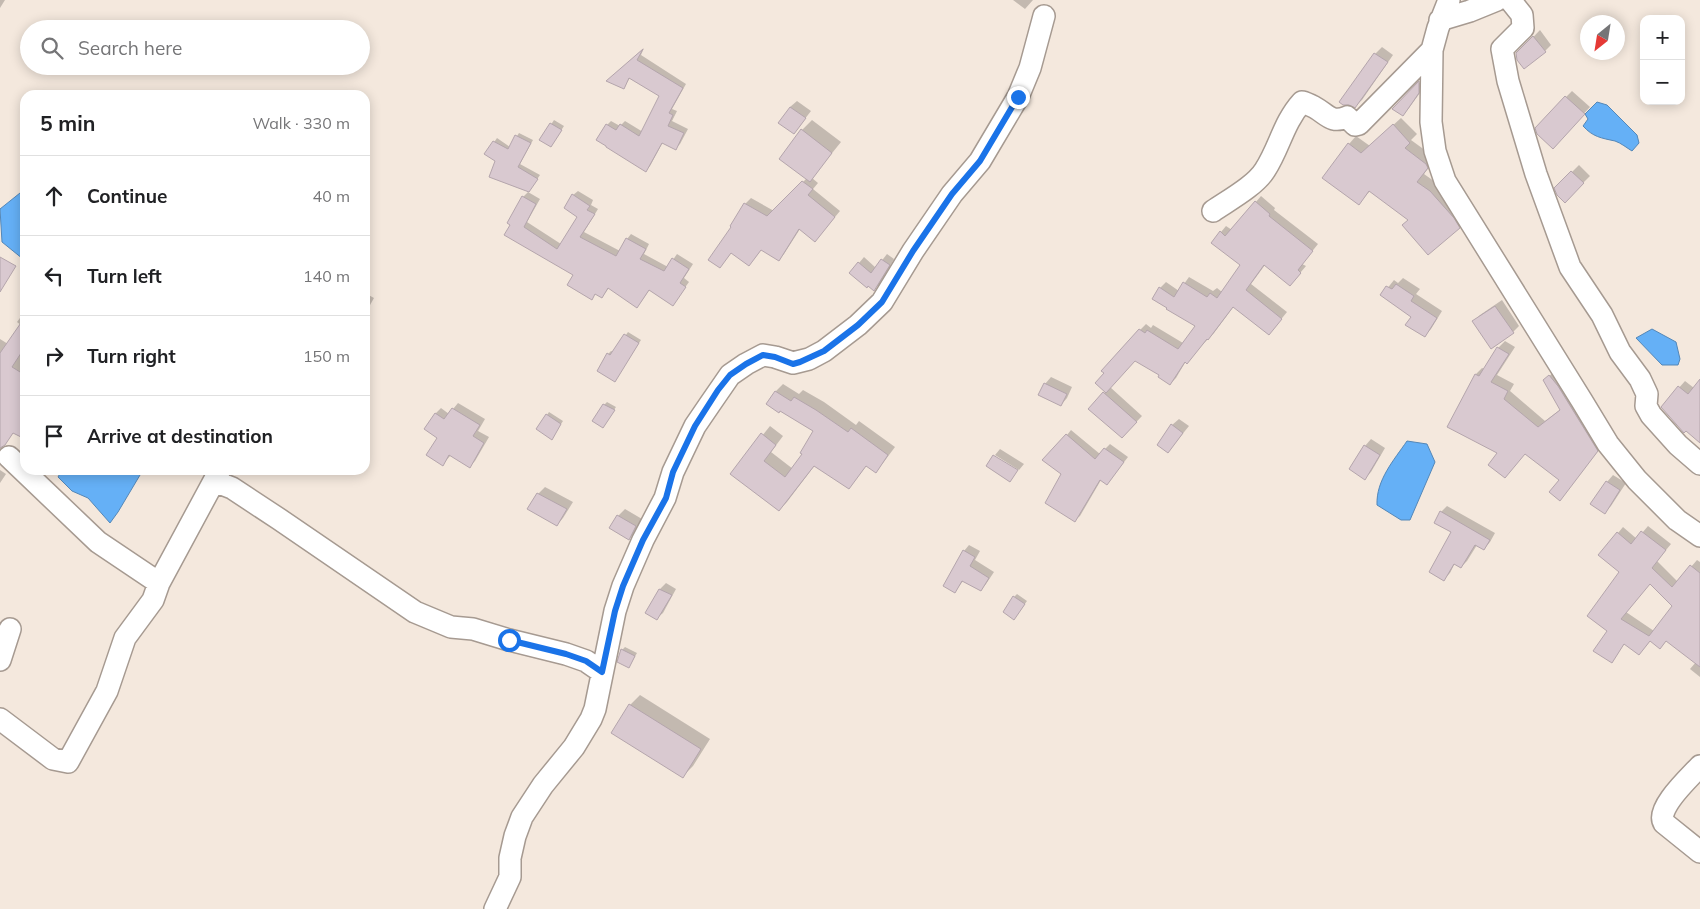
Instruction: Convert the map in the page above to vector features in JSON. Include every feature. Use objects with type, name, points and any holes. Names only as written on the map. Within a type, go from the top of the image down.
[{"type":"street","points":[[1449,0],[1440,20],[1432,50],[1431,122],[1435,151],[1445,182],[1608,444],[1637,480],[1677,520],[1700,536]]},
{"type":"street","points":[[1440,20],[1497,0]]},
{"type":"street","points":[[1510,0],[1522,15],[1523,28],[1502,49],[1508,81],[1536,174],[1570,267],[1602,315],[1620,352],[1640,379],[1647,394],[1646,406],[1650,415],[1678,445],[1700,464]]},
{"type":"street","points":[[495,909],[510,877],[510,858],[522,817],[543,785],[574,747],[591,719],[595,709],[615,611],[623,586],[643,540],[666,498],[673,472],[695,426],[730,375],[746,364],[763,355],[775,357],[793,364],[809,359],[824,351],[858,325],[882,302],[913,251],[952,194],[980,161],[1018,97],[1030,68],[1044,16]]},
{"type":"street","points":[[1213,211],[1254,182],[1264,171],[1283,128],[1302,102],[1315,107],[1329,117],[1340,120],[1347,117],[1355,125],[1360,124],[1432,50]]},
{"type":"street","points":[[9,457],[20,468]]},
{"type":"street","points":[[28,475],[98,542],[159,582]]},
{"type":"street","points":[[0,719],[53,759],[68,762],[107,691],[125,638],[153,600],[159,582],[217,475],[232,488],[415,612],[451,627],[473,629],[566,654],[586,661],[602,672]]},
{"type":"street","points":[[0,660],[10,629]]},
{"type":"street","points":[[1700,766],[1666,804],[1662,814],[1664,823],[1700,852]]},
{"type":"water","points":[[1597,102],[1607,105],[1637,135],[1639,143],[1632,151],[1617,142],[1594,135],[1583,126],[1588,119],[1585,114]]},
{"type":"water","points":[[20,193],[20,257],[2,242],[0,209]]},
{"type":"water","points":[[1652,329],[1676,342],[1680,359],[1678,365],[1662,365],[1636,338]]},
{"type":"water","points":[[1407,441],[1427,444],[1435,462],[1410,520],[1401,520],[1377,505],[1377,496],[1387,471]]},
{"type":"water","points":[[59,475],[140,475],[110,523],[88,498],[72,491],[58,477]]},
{"type":"building","points":[[1533,36],[1546,52],[1524,69],[1517,60],[1516,53]]},
{"type":"building","points":[[643,49],[637,60],[683,88],[669,113],[673,115],[668,126],[684,133],[676,150],[662,143],[646,172],[596,140],[606,124],[616,130],[620,124],[639,136],[659,96],[629,78],[624,89],[606,81]]},
{"type":"building","points":[[1374,53],[1388,62],[1355,108],[1343,105],[1339,102]]},
{"type":"building","points":[[1419,81],[1419,93],[1403,116],[1392,109]]},
{"type":"building","points":[[1565,96],[1585,114],[1553,149],[1537,134],[1535,128]]},
{"type":"building","points":[[790,107],[806,118],[794,134],[778,123]]},
{"type":"building","points":[[550,123],[562,130],[551,147],[539,140]]},
{"type":"building","points":[[1393,124],[1410,143],[1405,148],[1426,164],[1428,168],[1417,182],[1430,191],[1454,218],[1460,228],[1428,255],[1402,225],[1408,220],[1369,191],[1359,205],[1322,178],[1348,143],[1361,153]]},
{"type":"building","points":[[801,129],[832,153],[810,182],[779,159]]},
{"type":"building","points":[[515,135],[531,143],[518,167],[538,179],[529,192],[489,177],[495,161],[484,154],[493,141],[508,149]]},
{"type":"building","points":[[1571,171],[1584,183],[1565,203],[1557,195],[1554,188]]},
{"type":"building","points":[[802,181],[813,189],[808,195],[835,217],[815,242],[799,229],[779,261],[761,250],[749,266],[731,253],[720,268],[708,260],[731,227],[744,203],[767,216]]},
{"type":"building","points":[[572,194],[590,206],[587,210],[595,214],[580,237],[616,256],[626,238],[646,249],[640,259],[664,271],[672,258],[689,269],[680,283],[686,287],[673,306],[649,290],[637,308],[608,288],[602,298],[595,294],[592,300],[567,285],[573,275],[504,235],[510,225],[507,223],[522,196],[536,204],[524,227],[557,249],[577,217],[564,208]]},
{"type":"building","points":[[1255,201],[1270,214],[1269,216],[1313,251],[1298,270],[1301,273],[1290,286],[1264,265],[1246,290],[1282,319],[1269,335],[1233,307],[1208,340],[1187,364],[1185,362],[1170,385],[1158,377],[1159,375],[1135,361],[1106,393],[1095,383],[1104,373],[1101,371],[1139,329],[1145,333],[1147,330],[1178,349],[1195,326],[1152,299],[1159,287],[1174,297],[1183,282],[1207,297],[1210,293],[1217,298],[1240,265],[1211,243],[1220,231],[1225,236]]},
{"type":"building","points":[[0,257],[16,266],[0,292]]},
{"type":"building","points":[[881,259],[890,265],[874,291],[868,286],[867,288],[849,273],[858,262],[871,273]]},
{"type":"building","points":[[1396,284],[1414,296],[1411,301],[1437,318],[1425,337],[1405,325],[1411,317],[1380,295],[1386,286],[1392,289]]},
{"type":"building","points":[[1495,306],[1514,333],[1491,349],[1472,321]]},
{"type":"building","points":[[20,324],[20,355],[12,367],[20,372],[20,436],[13,433],[5,445],[0,448],[0,353]]},
{"type":"building","points":[[624,334],[639,343],[615,382],[597,371],[607,353],[610,355]]},
{"type":"building","points":[[1497,347],[1509,354],[1491,382],[1508,391],[1504,399],[1538,427],[1560,410],[1543,380],[1549,375],[1558,386],[1598,451],[1560,501],[1549,492],[1559,480],[1525,454],[1505,478],[1488,465],[1497,453],[1447,427],[1475,374],[1479,376]]},
{"type":"building","points":[[1700,379],[1700,443],[1686,431],[1684,433],[1661,407],[1678,386],[1688,394]]},
{"type":"building","points":[[1044,383],[1067,394],[1061,406],[1038,395]]},
{"type":"building","points":[[775,391],[791,401],[794,397],[848,432],[851,428],[888,455],[876,473],[866,466],[849,489],[814,466],[779,511],[730,474],[761,433],[776,445],[764,461],[785,477],[802,454],[800,453],[813,431],[766,404]]},
{"type":"building","points":[[1103,392],[1137,422],[1122,438],[1088,409]]},
{"type":"building","points":[[603,404],[615,410],[603,428],[592,421]]},
{"type":"building","points":[[452,408],[480,425],[473,436],[484,443],[470,468],[449,455],[443,466],[426,455],[437,438],[424,429],[435,413],[444,419]]},
{"type":"building","points":[[546,414],[561,424],[552,440],[536,429]]},
{"type":"building","points":[[1171,424],[1183,433],[1168,453],[1157,445]]},
{"type":"building","points":[[1066,434],[1095,459],[1104,448],[1124,462],[1107,485],[1100,480],[1075,522],[1045,503],[1061,474],[1042,460]]},
{"type":"building","points":[[1364,445],[1380,455],[1365,480],[1349,469]]},
{"type":"building","points":[[993,455],[1018,470],[1010,482],[986,466]]},
{"type":"building","points":[[1606,481],[1620,490],[1605,514],[1590,504]]},
{"type":"building","points":[[537,493],[567,509],[557,526],[527,509]]},
{"type":"building","points":[[1440,511],[1490,540],[1484,550],[1475,545],[1461,568],[1454,564],[1444,581],[1429,572],[1451,532],[1434,523]]},
{"type":"building","points":[[617,515],[636,526],[629,540],[609,528]]},
{"type":"building","points":[[1641,531],[1666,550],[1652,568],[1672,587],[1690,565],[1700,573],[1700,667],[1666,641],[1660,649],[1650,641],[1639,655],[1624,644],[1612,663],[1593,651],[1607,631],[1587,616],[1619,572],[1598,555],[1617,532],[1631,544]],"holes":[[[1650,584],[1672,606],[1649,636],[1621,619]]]},
{"type":"building","points":[[963,550],[975,557],[970,566],[989,578],[981,591],[962,581],[955,593],[943,586]]},
{"type":"building","points":[[659,589],[672,595],[657,620],[645,613]]},
{"type":"building","points":[[1013,596],[1025,604],[1014,620],[1003,612]]},
{"type":"building","points":[[621,649],[635,656],[629,668],[617,662]]},
{"type":"building","points":[[629,704],[701,749],[683,778],[611,733]]},
{"type":"route","points":[[509,640],[566,654],[586,661],[602,672],[615,611],[623,586],[643,540],[666,498],[673,472],[695,426],[718,390],[730,375],[763,355],[775,357],[793,364],[809,359],[824,351],[858,325],[882,302],[913,251],[952,194],[980,161],[1018,97]]}]
